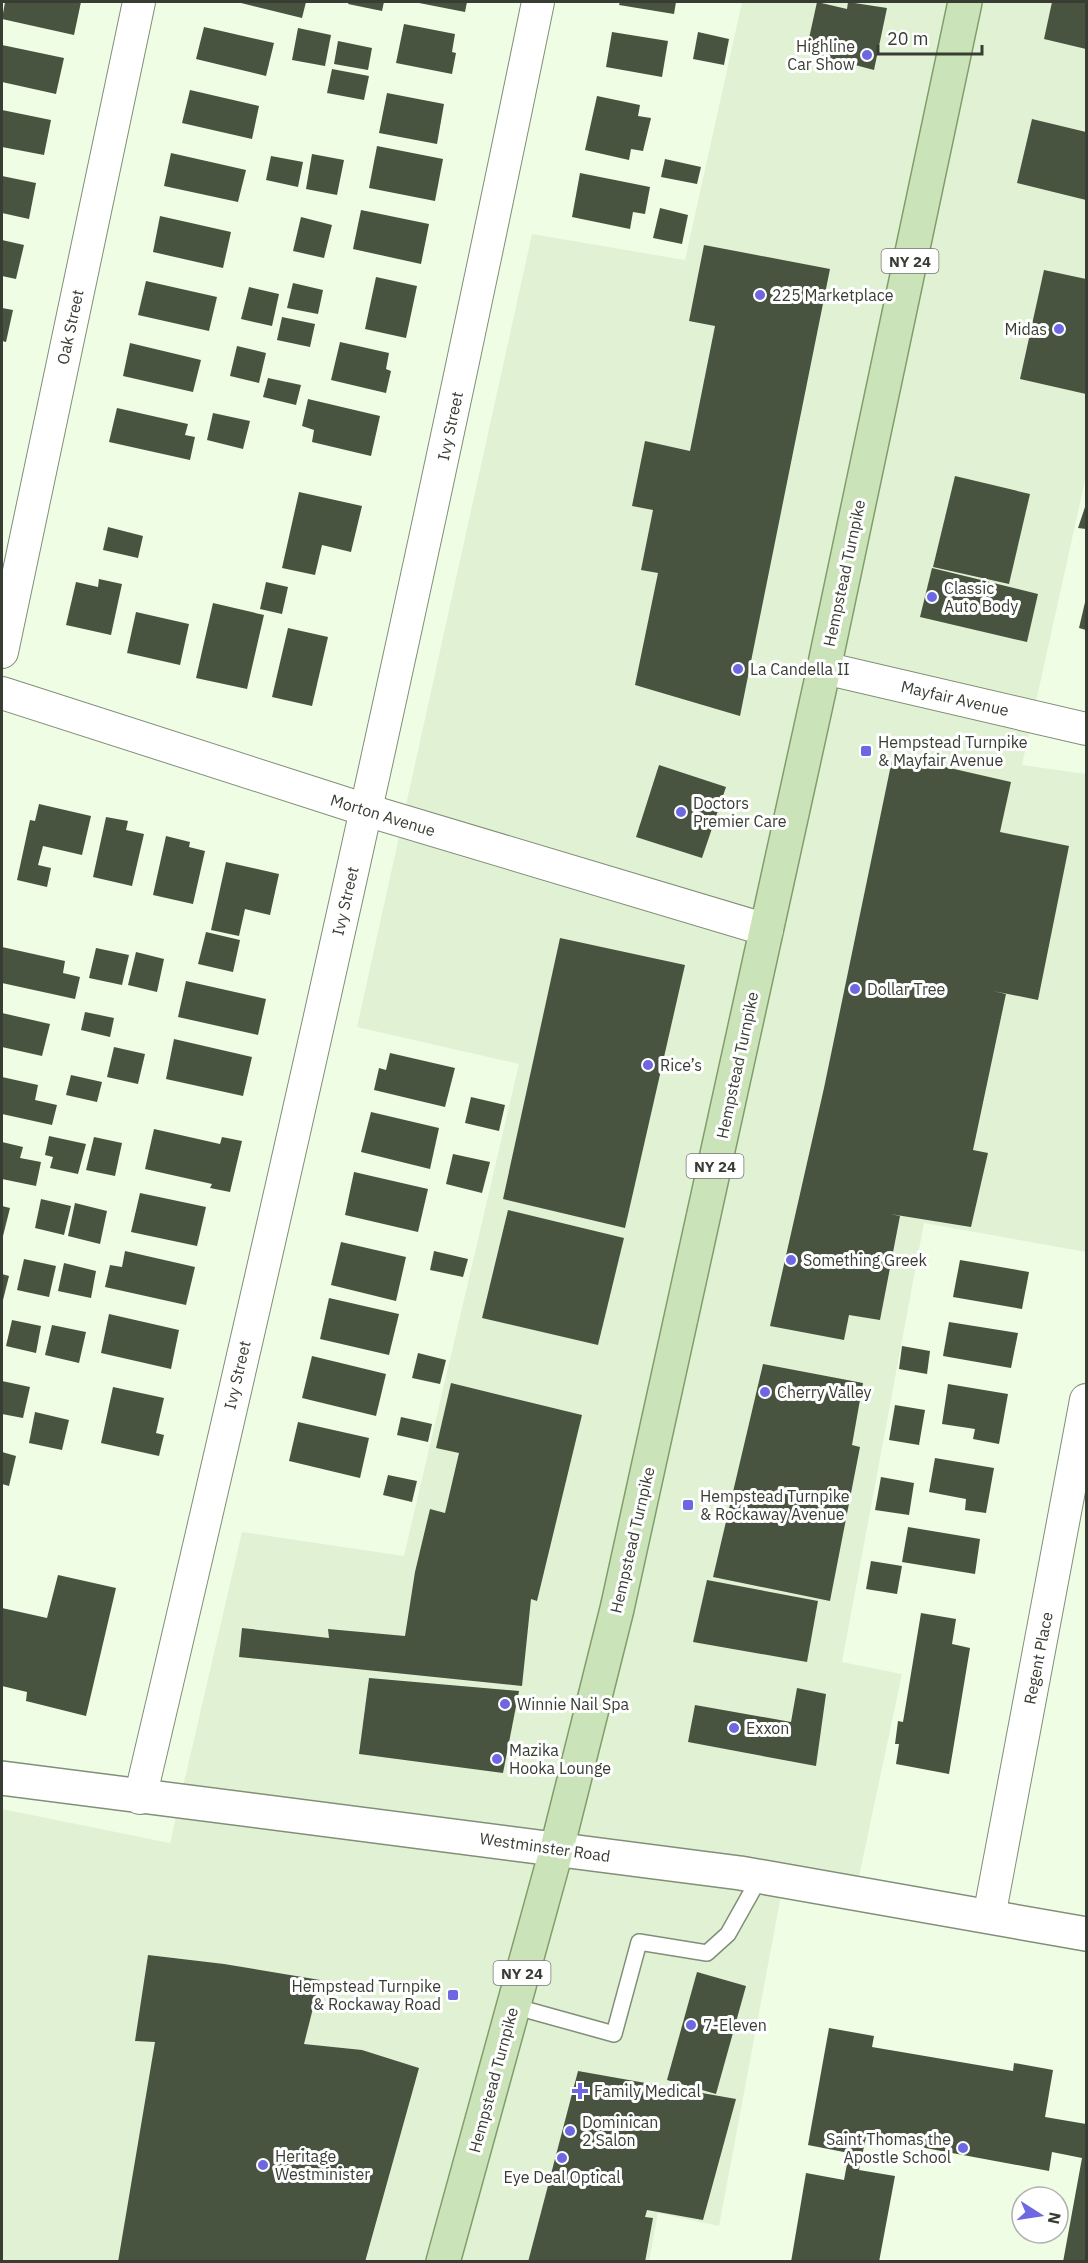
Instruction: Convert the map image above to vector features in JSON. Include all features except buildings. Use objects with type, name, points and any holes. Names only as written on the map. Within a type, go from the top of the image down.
[{"type":"main road","name":"Hempstead Turnpike","points":[[443,2262],[557,1848],[617,1610],[824,668],[965,2]]},
{"type":"main road","name":"Westminster Road","points":[[2,1778],[140,1798],[557,1848],[760,1877],[1086,1934]]},
{"type":"street","name":"Oak Street","points":[[2,652],[139,2]]},
{"type":"street","name":"Ivy Street","points":[[140,1798],[366,810],[469,339],[538,2]]},
{"type":"street","name":"Mayfair Avenue","points":[[824,668],[1086,729]]},
{"type":"street","name":"Morton Avenue","points":[[2,693],[366,810],[767,930]]},
{"type":"street","name":"Regent Place","points":[[989,1917],[1086,1400]]},
{"type":"lane","points":[[513,2007],[614,2034],[639,1942],[707,1953],[728,1934],[760,1877]]},
{"type":"shaded area","points":[[742,2],[1086,2],[1086,476],[1022,765],[1086,774],[1086,1252],[924,1223],[842,1662],[902,1674],[857,1886],[785,1874],[719,2226],[658,2213],[649,2261],[2,2261],[2,1809],[170,1843],[242,1532],[404,1556],[519,1064],[357,1027],[532,234],[685,260]]},
{"type":"place","name":"Highline Car Show","points":[[867,55]]},
{"type":"place","name":"225 Marketplace","points":[[760,295]]},
{"type":"place","name":"Midas","points":[[1059,329]]},
{"type":"place","name":"Classic Auto Body","points":[[932,597]]},
{"type":"place","name":"La Candella II","points":[[738,669]]},
{"type":"place","name":"Hempstead Turnpike & Mayfair Avenue","points":[[866,751]]},
{"type":"place","name":"Doctors Premier Care","points":[[681,812]]},
{"type":"place","name":"Dollar Tree","points":[[855,989]]},
{"type":"place","name":"Rice’s","points":[[648,1065]]},
{"type":"place","name":"Something Greek","points":[[791,1260]]},
{"type":"place","name":"Cherry Valley","points":[[765,1392]]},
{"type":"place","name":"Hempstead Turnpike & Rockaway Avenue","points":[[688,1505]]},
{"type":"place","name":"Winnie Nail Spa","points":[[505,1704]]},
{"type":"place","name":"Exxon","points":[[734,1728]]},
{"type":"place","name":"Mazika Hooka Lounge","points":[[497,1759]]},
{"type":"place","name":"Hempstead Turnpike & Rockaway Road","points":[[453,1995]]},
{"type":"place","name":"7-Eleven","points":[[691,2025]]},
{"type":"place","name":"Family Medical","points":[[580,2091]]},
{"type":"place","name":"Dominican 2 Salon","points":[[570,2131]]},
{"type":"place","name":"Saint Thomas the Apostle School","points":[[963,2148]]},
{"type":"place","name":"Eye Deal Optical","points":[[562,2158]]},
{"type":"place","name":"Heritage Westminister","points":[[263,2165]]}]
